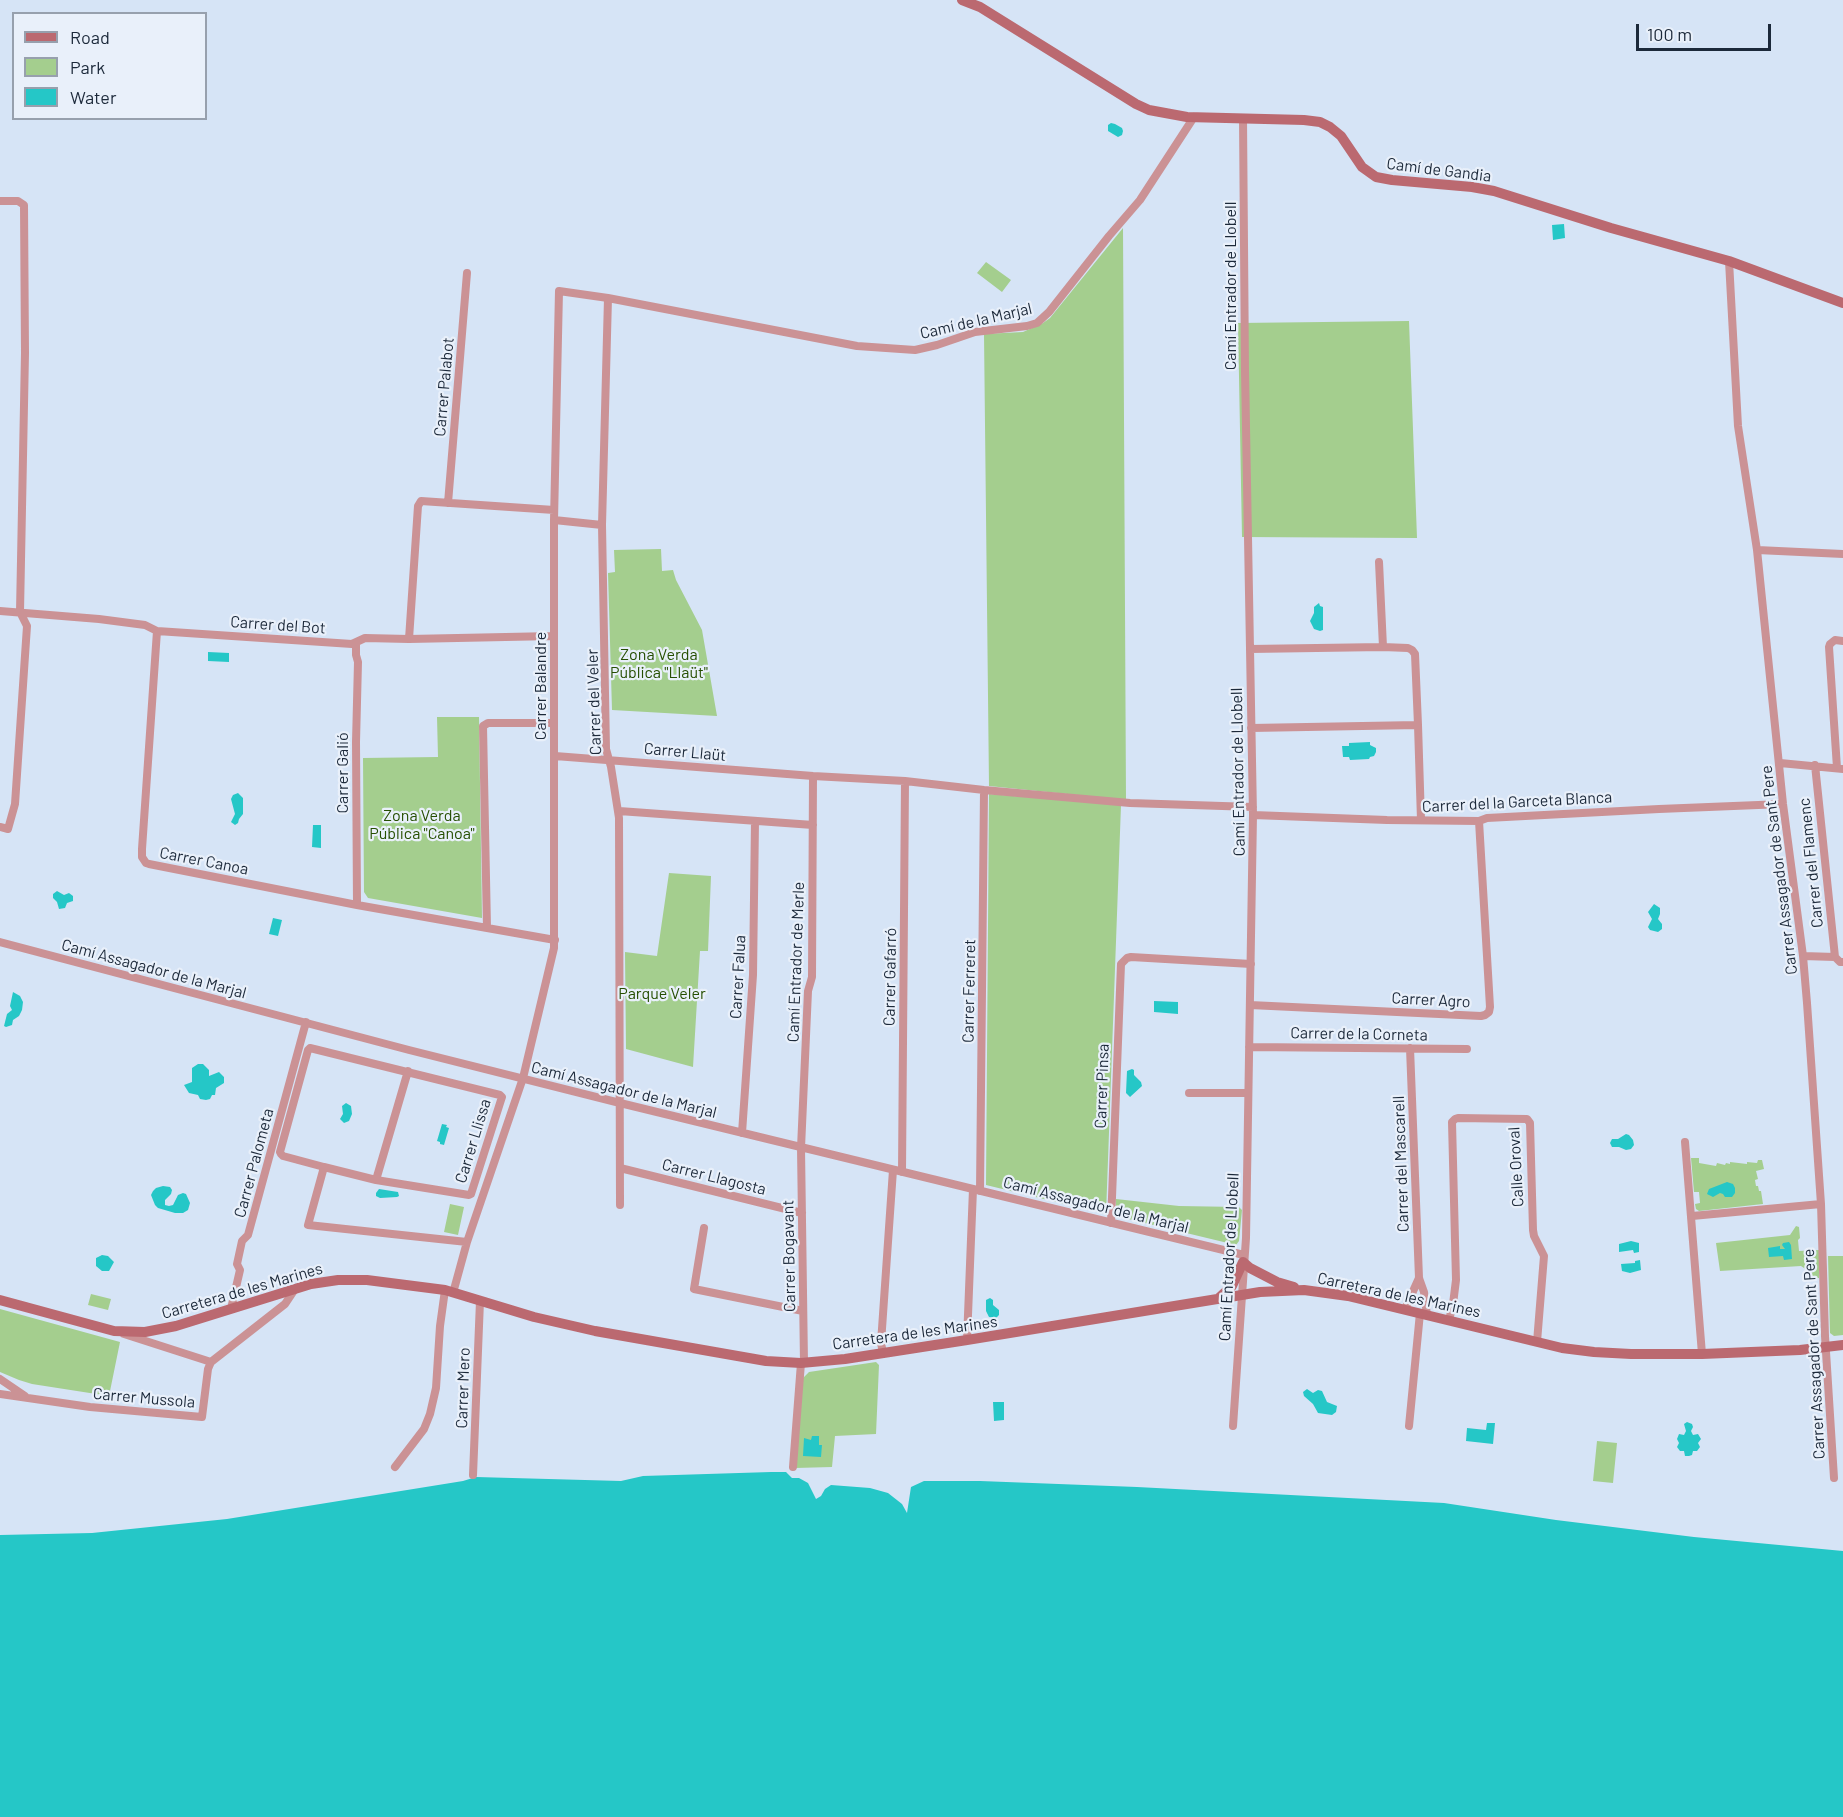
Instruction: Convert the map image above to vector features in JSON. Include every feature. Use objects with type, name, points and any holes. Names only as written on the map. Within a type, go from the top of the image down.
[{"type":"main road","name":"Camí de Gandia","points":[[962,0],[980,8],[1136,104],[1160,113],[1194,117],[1304,120],[1325,124],[1341,136],[1362,167],[1376,177],[1494,191],[1611,228],[1729,261],[1843,303]]},
{"type":"main road","points":[[1244,1259],[1250,1268],[1277,1282],[1304,1290]]},
{"type":"main road","points":[[1219,1299],[1232,1286],[1244,1259]]},
{"type":"main road","name":"Carretera de les Marines","points":[[0,1300],[114,1331],[138,1332],[161,1329],[296,1288],[326,1281],[357,1279],[449,1291],[534,1317],[595,1331],[766,1361],[802,1363],[883,1353],[1277,1290],[1304,1290],[1336,1294],[1574,1350],[1606,1353],[1702,1354],[1843,1345]]},
{"type":"street","name":"Camí de la Marjal","points":[[559,291],[608,298],[868,347],[915,350],[967,334],[1032,325],[1049,312],[1140,200],[1194,117]]},
{"type":"street","name":"Camí Entrador de Llobell","points":[[1233,1426],[1244,1259],[1253,811],[1243,118]]},
{"type":"street","points":[[0,201],[18,201],[24,205],[25,352],[20,612],[27,626],[15,804],[9,829],[0,827]]},
{"type":"street","name":"Carrer Assagador de Sant Pere","points":[[1729,261],[1738,426],[1757,550],[1783,804],[1803,956],[1821,1204],[1825,1347],[1834,1478]]},
{"type":"street","name":"Carrer Palabot","points":[[448,503],[467,273]]},
{"type":"street","name":"Carrer Balandre","points":[[395,1467],[424,1429],[430,1413],[436,1388],[440,1326],[449,1291],[524,1078],[555,940],[554,510],[559,291]]},
{"type":"street","name":"Carrer del Veler","points":[[608,298],[602,525],[606,749],[618,810],[620,1103]]},
{"type":"street","points":[[409,639],[418,506],[421,501],[554,510]]},
{"type":"street","points":[[554,520],[602,525]]},
{"type":"street","points":[[1757,550],[1843,554]]},
{"type":"street","points":[[1379,562],[1383,647]]},
{"type":"street","name":"Carrer del Bot","points":[[0,610],[145,626],[158,631],[352,644],[365,638],[554,636]]},
{"type":"street","name":"Carrer Canoa","points":[[158,631],[142,849],[144,861],[148,864],[555,940]]},
{"type":"street","points":[[1780,763],[1840,769],[1829,647],[1835,640],[1843,641]]},
{"type":"street","name":"Carrer Galió","points":[[356,643],[358,662],[357,904]]},
{"type":"street","points":[[1250,649],[1383,647],[1412,650],[1418,725],[1421,820]]},
{"type":"street","points":[[486,928],[483,726],[488,723],[554,723]]},
{"type":"street","points":[[1251,728],[1418,725]]},
{"type":"street","name":"Carrer Llaüt","points":[[555,756],[984,790]]},
{"type":"street","name":"Carrer del Flamenc","points":[[1815,765],[1835,957]]},
{"type":"street","name":"Camí Entrador de Merle","points":[[801,1148],[808,991],[812,977],[813,776]]},
{"type":"street","name":"Carrer Gafarró","points":[[902,1172],[905,782]]},
{"type":"street","name":"Carrer del la Garceta Blanca","points":[[984,790],[1130,803],[1421,820],[1479,821],[1487,818],[1783,804]]},
{"type":"street","name":"Carrer Ferreret","points":[[967,1340],[977,1190],[984,790]]},
{"type":"street","points":[[618,810],[813,825]]},
{"type":"street","name":"Carrer Falua","points":[[742,1133],[753,975],[755,821]]},
{"type":"street","name":"Carrer Agro","points":[[1250,1005],[1481,1016],[1489,1012],[1479,821]]},
{"type":"street","name":"Camí Assagador de la Marjal","points":[[0,942],[620,1103],[1111,1223],[1244,1259]]},
{"type":"street","points":[[1803,956],[1835,957],[1843,962]]},
{"type":"street","name":"Carrer Pinsa","points":[[1111,1223],[1121,964],[1131,957],[1251,964]]},
{"type":"street","name":"Carrer Palometa","points":[[231,1309],[240,1270],[237,1264],[242,1242],[248,1235],[306,1022]]},
{"type":"street","name":"Carrer Llissa","points":[[312,1047],[408,1071],[502,1097],[471,1194],[376,1180],[280,1154],[308,1050],[312,1047]]},
{"type":"street","name":"Carrer de la Corneta","points":[[1250,1047],[1467,1049]]},
{"type":"street","name":"Carrer del Mascarell","points":[[1409,1426],[1424,1292],[1419,1278],[1410,1048]]},
{"type":"street","points":[[376,1180],[408,1071]]},
{"type":"street","points":[[1189,1093],[1248,1094]]},
{"type":"street","points":[[620,1103],[620,1205]]},
{"type":"street","name":"Calle Oroval","points":[[1449,1320],[1456,1280],[1452,1122],[1458,1118],[1527,1119],[1530,1123],[1533,1230],[1544,1252],[1537,1342]]},
{"type":"street","points":[[1685,1142],[1702,1354]]},
{"type":"street","name":"Carrer Bogavant","points":[[793,1467],[802,1363],[801,1148]]},
{"type":"street","points":[[324,1167],[308,1225],[467,1242]]},
{"type":"street","name":"Carrer Llagosta","points":[[620,1168],[802,1213]]},
{"type":"street","points":[[883,1353],[881,1343],[893,1170]]},
{"type":"street","points":[[1692,1216],[1821,1204]]},
{"type":"street","points":[[704,1228],[694,1288],[803,1311]]},
{"type":"street","name":"Carrer del Mascarell","points":[[1405,1309],[1419,1278]]},
{"type":"street","points":[[114,1331],[212,1362],[285,1304],[296,1288]]},
{"type":"street","name":"Carrer Mero","points":[[472,1475],[480,1301]]},
{"type":"street","name":"Carrer Mussola","points":[[0,1394],[90,1407],[202,1417],[208,1369],[212,1362]]},
{"type":"street","name":"Carrer Mussola","points":[[0,1379],[27,1397]]},
{"type":"green space","points":[[1123,228],[1126,800],[989,786],[984,334],[1023,332],[1050,318]]},
{"type":"green space","points":[[986,262],[1011,280],[1002,292],[977,273]]},
{"type":"green space","points":[[1409,321],[1417,538],[1242,537],[1238,323]]},
{"type":"green space","name":"Zona Verda Pública \"Llaüt\"","points":[[661,549],[662,571],[673,570],[702,630],[717,716],[612,710],[608,573],[615,572],[614,550]]},
{"type":"green space","name":"Zona Verda Pública \"Canoa\"","points":[[437,717],[479,717],[482,918],[368,898],[364,892],[363,758],[438,757]]},
{"type":"green space","points":[[989,794],[1121,805],[1106,1214],[986,1185]]},
{"type":"green space","name":"Parque Veler","points":[[669,873],[711,876],[708,951],[700,951],[693,1067],[626,1049],[625,952],[657,956]]},
{"type":"green space","points":[[1691,1158],[1699,1158],[1699,1163],[1716,1166],[1717,1163],[1747,1164],[1747,1162],[1757,1163],[1758,1160],[1762,1160],[1764,1169],[1756,1171],[1758,1179],[1755,1180],[1756,1186],[1761,1191],[1763,1204],[1699,1211],[1695,1204],[1700,1203],[1699,1192],[1694,1192]]},
{"type":"green space","points":[[1116,1199],[1179,1206],[1239,1207],[1242,1210],[1239,1241],[1236,1245],[1120,1217],[1116,1211]]},
{"type":"green space","points":[[450,1204],[464,1207],[458,1235],[444,1232]]},
{"type":"green space","points":[[1796,1226],[1799,1227],[1799,1251],[1819,1250],[1819,1278],[1811,1279],[1811,1274],[1808,1276],[1810,1272],[1801,1266],[1720,1271],[1716,1243],[1790,1235]]},
{"type":"green space","points":[[1828,1256],[1843,1256],[1843,1335],[1834,1336],[1830,1333]]},
{"type":"green space","points":[[91,1294],[111,1299],[108,1310],[88,1305]]},
{"type":"green space","points":[[0,1309],[120,1342],[109,1396],[32,1384],[0,1372]]},
{"type":"green space","points":[[876,1362],[879,1365],[876,1434],[835,1436],[832,1467],[795,1468],[802,1379],[809,1372]]},
{"type":"green space","points":[[1597,1441],[1617,1443],[1613,1483],[1593,1481]]},
{"type":"water","points":[[1111,123],[1122,128],[1122,135],[1118,137],[1108,131],[1108,125]]},
{"type":"water","points":[[1564,224],[1565,238],[1553,240],[1552,225]]},
{"type":"water","points":[[1319,603],[1323,607],[1323,630],[1320,631],[1314,629],[1310,621],[1314,607]]},
{"type":"water","points":[[208,652],[229,653],[229,662],[208,661]]},
{"type":"water","points":[[1370,742],[1370,745],[1376,748],[1376,752],[1369,759],[1350,760],[1349,757],[1343,757],[1342,746],[1349,746],[1349,743]]},
{"type":"water","points":[[238,793],[243,798],[243,814],[235,825],[231,822],[235,814],[231,799]]},
{"type":"water","points":[[313,825],[321,825],[321,848],[312,847]]},
{"type":"water","points":[[57,891],[64,895],[69,893],[73,896],[73,901],[67,903],[65,908],[59,909],[53,898],[53,894]]},
{"type":"water","points":[[1654,904],[1660,908],[1658,919],[1662,924],[1662,929],[1658,932],[1648,927],[1652,919],[1648,912]]},
{"type":"water","points":[[273,918],[282,920],[278,936],[269,934]]},
{"type":"water","points":[[13,992],[20,996],[23,1002],[22,1010],[13,1020],[12,1025],[6,1027],[4,1026],[7,1014],[12,1010],[10,1006]]},
{"type":"water","points":[[1154,1001],[1178,1002],[1178,1014],[1154,1012]]},
{"type":"water","points":[[203,1064],[209,1070],[209,1076],[219,1072],[224,1077],[224,1083],[216,1088],[215,1095],[212,1095],[210,1099],[200,1099],[198,1095],[189,1093],[184,1085],[192,1082],[192,1068]]},
{"type":"water","points":[[1132,1069],[1142,1086],[1130,1097],[1126,1093],[1127,1071]]},
{"type":"water","points":[[346,1103],[351,1106],[352,1114],[349,1121],[344,1123],[340,1119],[343,1114],[342,1106]]},
{"type":"water","points":[[442,1124],[449,1128],[444,1145],[437,1141]]},
{"type":"water","points":[[1626,1134],[1633,1140],[1634,1145],[1631,1149],[1612,1147],[1610,1143],[1612,1139],[1618,1139]]},
{"type":"water","points":[[1727,1182],[1733,1184],[1735,1188],[1732,1197],[1725,1197],[1720,1193],[1713,1197],[1707,1194],[1709,1189]]},
{"type":"water","points":[[170,1187],[172,1190],[165,1200],[165,1205],[173,1205],[178,1195],[183,1193],[186,1194],[190,1203],[188,1210],[175,1213],[158,1208],[151,1195],[156,1188]]},
{"type":"water","points":[[379,1189],[398,1192],[399,1196],[380,1198],[376,1196]]},
{"type":"water","points":[[1631,1241],[1639,1243],[1639,1252],[1634,1253],[1633,1250],[1619,1252],[1619,1244]]},
{"type":"water","points":[[1789,1242],[1792,1259],[1784,1260],[1783,1256],[1769,1257],[1768,1248],[1780,1246],[1780,1249],[1785,1249],[1783,1243]]},
{"type":"water","points":[[102,1255],[108,1256],[114,1262],[109,1271],[102,1271],[96,1266],[96,1258]]},
{"type":"water","points":[[1640,1260],[1641,1270],[1630,1273],[1622,1271],[1621,1264],[1635,1263]]},
{"type":"water","points":[[990,1298],[999,1310],[996,1318],[989,1317],[986,1311],[986,1300]]},
{"type":"water","points":[[1307,1389],[1313,1393],[1318,1390],[1322,1391],[1327,1402],[1337,1406],[1336,1412],[1332,1415],[1318,1413],[1313,1404],[1304,1396],[1303,1392]]},
{"type":"water","points":[[993,1402],[1004,1402],[1004,1420],[994,1421]]},
{"type":"water","points":[[1687,1422],[1692,1424],[1693,1435],[1698,1434],[1701,1439],[1697,1451],[1685,1456],[1684,1451],[1680,1451],[1677,1447],[1679,1443],[1677,1439],[1679,1434],[1684,1435],[1686,1431],[1684,1424]]},
{"type":"water","points":[[1487,1423],[1495,1423],[1493,1444],[1466,1441],[1467,1428],[1486,1430]]},
{"type":"water","points":[[812,1436],[819,1436],[819,1445],[822,1445],[821,1457],[803,1456],[804,1438],[811,1440]]},
{"type":"water","points":[[786,1472],[792,1478],[799,1478],[808,1483],[816,1499],[831,1485],[870,1488],[888,1493],[902,1504],[907,1513],[911,1487],[924,1481],[1137,1487],[1444,1503],[1694,1537],[1843,1551],[1843,1817],[0,1817],[0,1535],[92,1533],[227,1519],[476,1477],[621,1481],[643,1476]]}]
